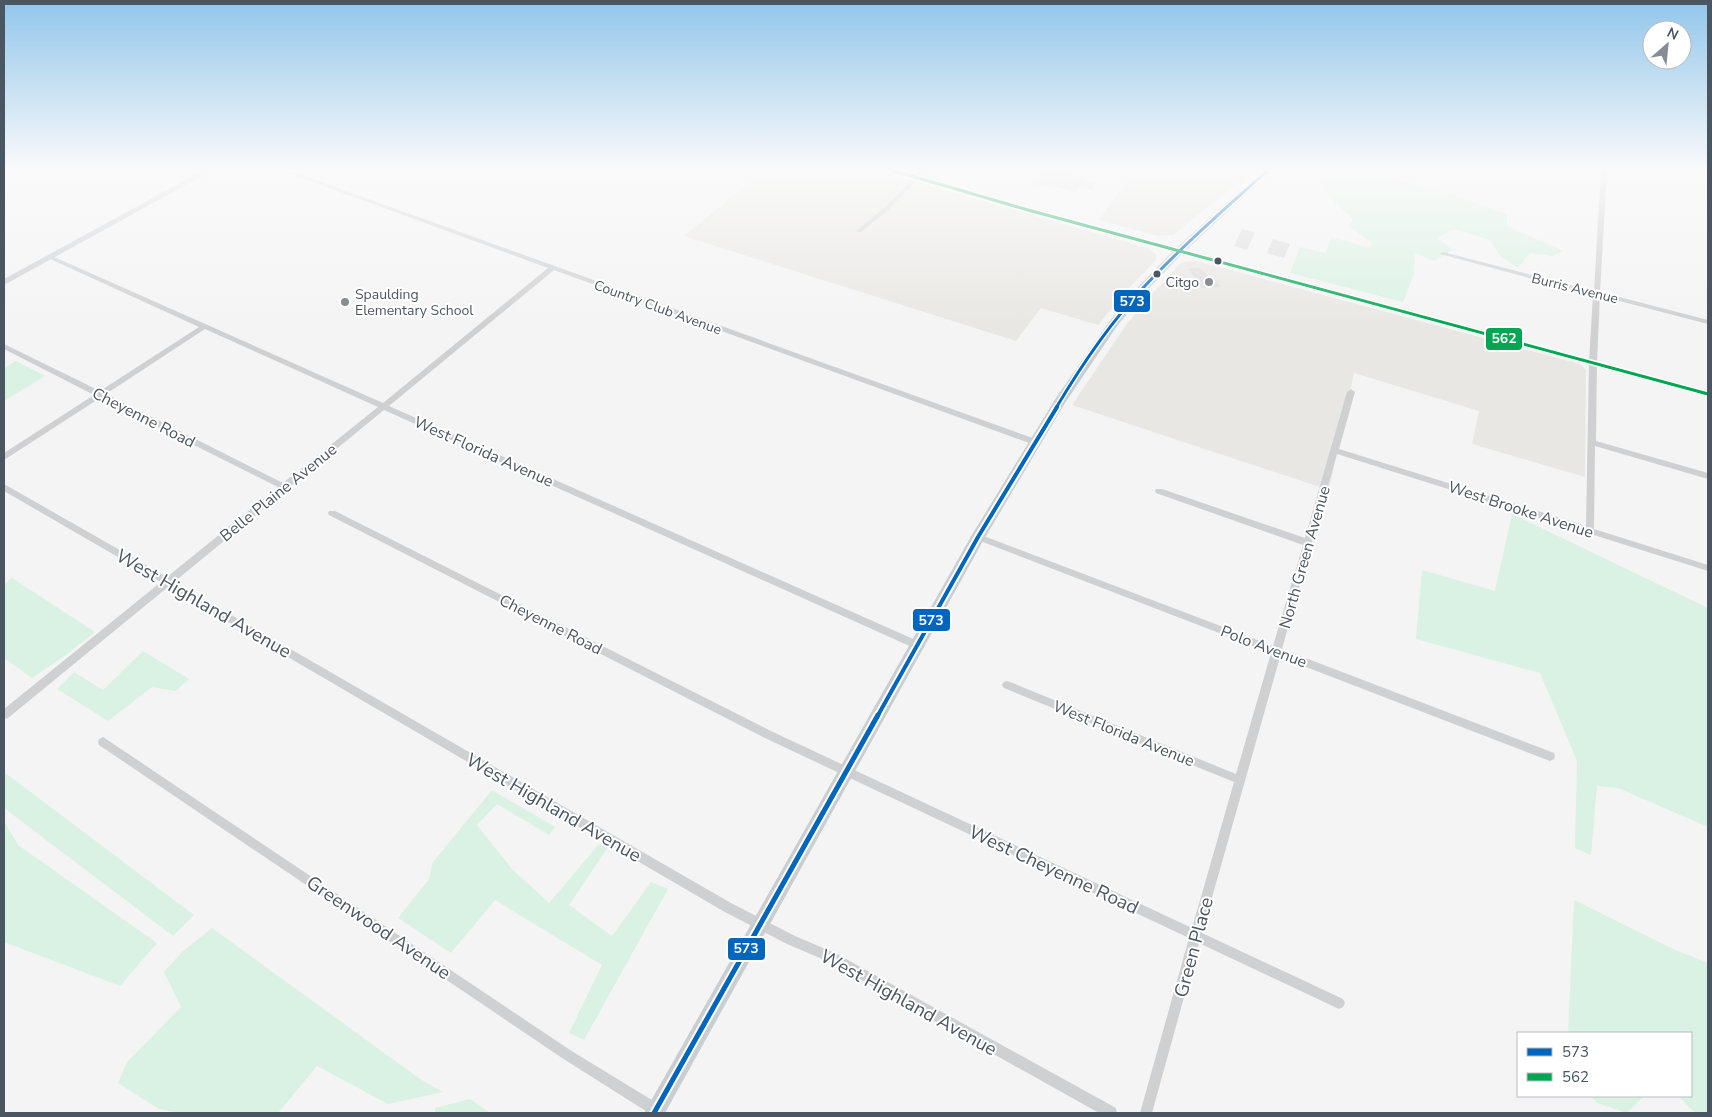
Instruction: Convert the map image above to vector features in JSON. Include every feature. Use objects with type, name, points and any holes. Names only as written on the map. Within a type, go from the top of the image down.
[{"type":"main road","points":[[656,1112],[845,771],[1034,442],[1113,324],[1142,289],[1211,222]]},
{"type":"street","points":[[4,282],[114,222]]},
{"type":"street","name":"Country Club Avenue","points":[[427,222],[1034,442]]},
{"type":"street","points":[[859,231],[870,222]]},
{"type":"street","points":[[1075,222],[1708,394]]},
{"type":"street","points":[[1590,531],[1593,362],[1601,222]]},
{"type":"street","name":"Burris Avenue","points":[[1443,254],[1708,322]]},
{"type":"street","name":"West Florida Avenue","points":[[50,257],[917,646]]},
{"type":"street","name":"Belle Plaine Avenue","points":[[4,715],[553,268]]},
{"type":"street","points":[[4,457],[205,326]]},
{"type":"street","name":"Cheyenne Road","points":[[4,346],[284,487]]},
{"type":"street","name":"North Green Avenue","points":[[1240,780],[1351,392]]},
{"type":"street","points":[[1591,442],[1708,476]]},
{"type":"street","name":"West Brooke Avenue","points":[[1334,450],[1708,568]]},
{"type":"street","name":"West Highland Avenue","points":[[4,487],[670,875],[759,924],[834,958],[1111,1113]]},
{"type":"street","points":[[1159,491],[1308,543]]},
{"type":"street","name":"Cheyenne Road","points":[[332,513],[769,735]]},
{"type":"street","name":"Polo Avenue","points":[[978,537],[1550,756]]},
{"type":"street","name":"West Florida Avenue","points":[[1007,685],[1240,780]]},
{"type":"street","name":"West Cheyenne Road","points":[[769,735],[1339,1003]]},
{"type":"street","name":"Greenwood Avenue","points":[[103,742],[566,1054],[656,1112]]},
{"type":"street","name":"Green Place","points":[[1146,1113],[1240,780]]},
{"type":"shaded area","points":[[701,222],[1056,222],[1147,248],[1156,254],[1156,260],[1126,291],[1098,325],[1041,308],[1016,341],[684,236]]},
{"type":"shaded area","points":[[1107,222],[1189,222],[1173,235],[1157,236]]},
{"type":"shaded area","points":[[1197,261],[1580,364],[1586,370],[1585,477],[1472,444],[1479,411],[1354,373],[1329,490],[1072,405],[1126,325],[1152,294],[1182,262]]},
{"type":"green space","points":[[1351,222],[1507,222],[1507,226],[1563,251],[1552,256],[1530,253],[1518,268],[1500,256],[1490,240],[1454,229],[1437,238],[1453,250],[1434,261],[1415,253],[1414,274],[1403,302],[1290,273],[1300,247],[1325,253],[1332,237],[1369,248],[1372,243],[1349,226]]},
{"type":"green space","points":[[16,361],[45,376],[4,401],[4,368]]},
{"type":"green space","points":[[1512,514],[1708,608],[1708,827],[1618,788],[1597,786],[1591,855],[1575,848],[1577,761],[1540,673],[1416,639],[1422,570],[1495,591]]},
{"type":"green space","points":[[12,578],[95,632],[32,678],[4,658],[4,584]]},
{"type":"green space","points":[[143,651],[189,679],[176,691],[152,687],[108,721],[57,689],[74,672],[103,690]]},
{"type":"green space","points":[[4,772],[194,915],[173,936],[4,808]]},
{"type":"green space","points":[[492,790],[555,827],[549,835],[497,804],[477,825],[512,869],[549,903],[599,844],[608,847],[569,905],[612,936],[651,882],[668,889],[584,1040],[569,1033],[602,965],[495,900],[451,953],[398,918],[429,879],[433,862]]},
{"type":"green space","points":[[4,821],[18,845],[157,943],[120,986],[4,942]]},
{"type":"green space","points":[[1574,900],[1673,949],[1708,963],[1708,1113],[1695,1113],[1679,1097],[1692,1097],[1692,1032],[1568,1032]]},
{"type":"green space","points":[[212,928],[420,1079],[443,1092],[388,1104],[317,1066],[278,1113],[179,1113],[159,1109],[118,1083],[127,1062],[181,1007],[164,972],[182,952]]},
{"type":"green space","points":[[1591,1097],[1643,1097],[1627,1113],[1597,1103]]},
{"type":"green space","points":[[470,1099],[490,1113],[435,1113],[435,1108]]},
{"type":"building","points":[[1242,229],[1255,232],[1247,250],[1234,246]]},
{"type":"building","points":[[1273,239],[1290,244],[1284,258],[1267,253]]},
{"type":"building","points":[[1201,268],[1210,279],[1214,279],[1221,287],[1202,288],[1188,269]]},
{"type":"transit line","name":"562","points":[[1073,222],[1708,394]]},
{"type":"transit line","name":"573","points":[[654,1113],[978,537],[1060,401],[1113,324],[1142,289],[1211,222]]},
{"type":"place","name":"Citgo","points":[[1209,282]]},
{"type":"place","name":"Spaulding Elementary School","points":[[345,302]]}]
